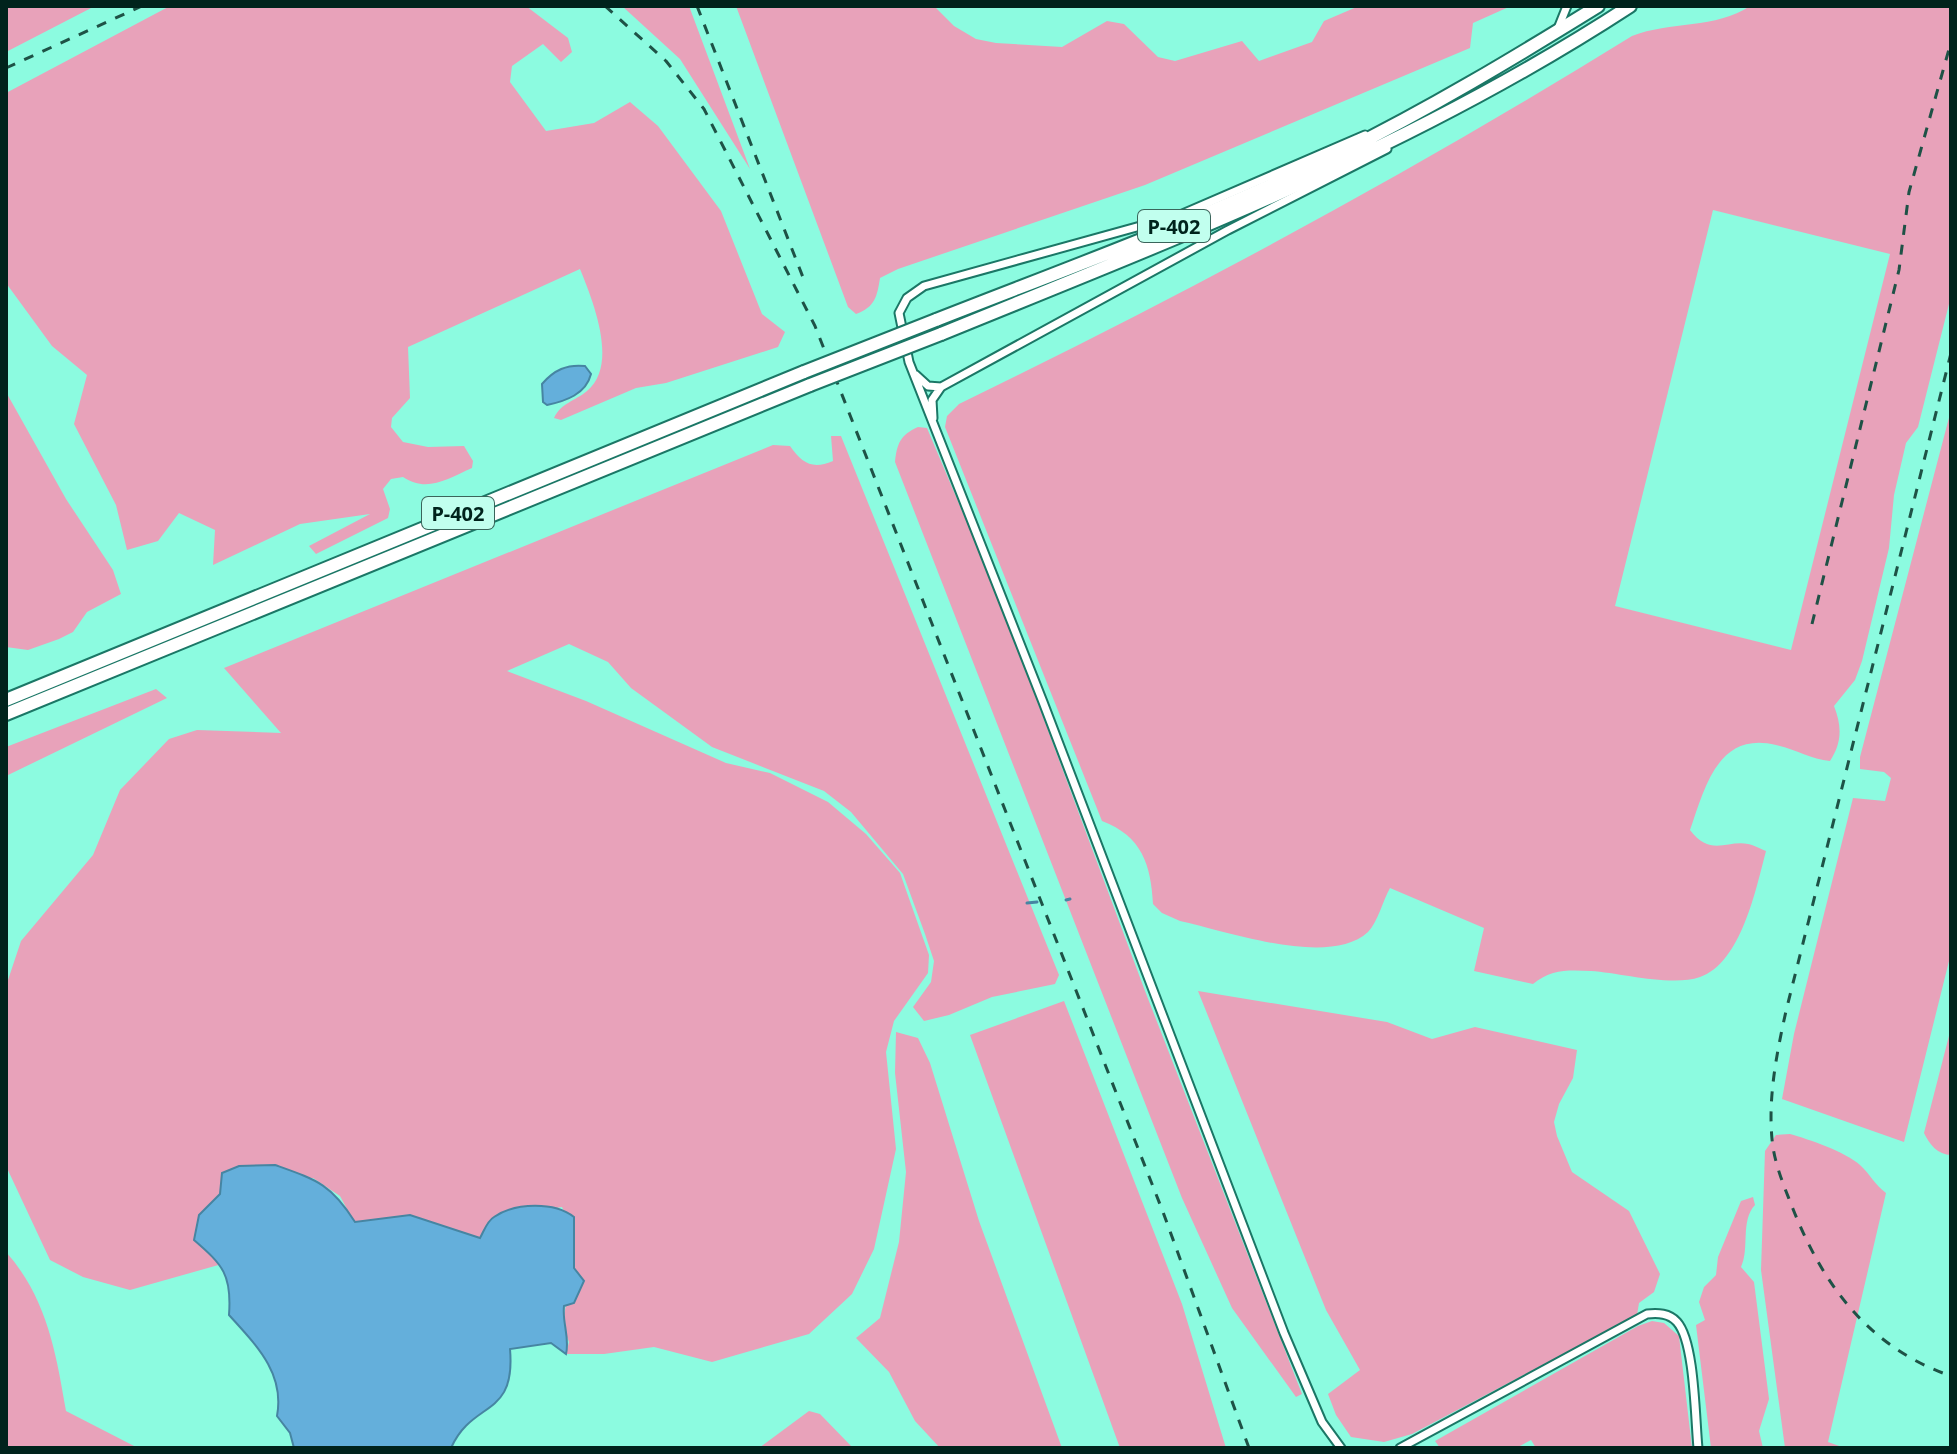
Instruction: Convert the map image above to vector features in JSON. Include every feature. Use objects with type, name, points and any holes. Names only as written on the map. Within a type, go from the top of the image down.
[{"type":"main road","name":"Р-402","points":[[6,700],[804,372],[1198,216],[1339,153],[1406,118],[1598,6]]},
{"type":"main road","name":"Р-402","points":[[6,714],[810,385],[1218,222],[1413,134],[1589,33],[1630,6]]},
{"type":"street","points":[[1553,35],[1567,6]]},
{"type":"street","points":[[1341,1448],[1322,1422],[1284,1333],[909,362],[899,313],[907,298],[924,286],[1180,215],[1406,118]]},
{"type":"street","points":[[942,447],[931,406],[941,387],[1228,230],[1359,166],[1413,134]]},
{"type":"street","points":[[909,362],[924,383],[941,387]]},
{"type":"street","points":[[1400,1448],[1647,1314],[1656,1313],[1675,1320],[1687,1343],[1698,1448]]},
{"type":"shaded area","points":[[6,6],[95,6],[6,52]]},
{"type":"shaded area","points":[[170,6],[526,6],[568,38],[572,52],[561,62],[543,44],[512,66],[510,82],[546,131],[594,123],[630,102],[658,126],[721,211],[762,314],[785,332],[778,347],[666,383],[636,388],[561,420],[554,418],[564,406],[587,391],[596,380],[601,365],[600,332],[580,269],[408,347],[410,398],[392,418],[391,427],[403,442],[428,447],[464,446],[473,461],[472,468],[437,483],[420,484],[403,477],[391,479],[383,489],[390,509],[388,518],[316,554],[309,546],[370,514],[300,524],[213,565],[215,530],[179,513],[158,541],[127,550],[116,505],[74,424],[87,375],[52,346],[6,283],[6,93]]},
{"type":"shaded area","points":[[622,6],[689,6],[750,169],[680,59]]},
{"type":"shaded area","points":[[736,6],[934,6],[954,26],[976,39],[1062,47],[1107,21],[1124,24],[1158,57],[1175,61],[1242,41],[1259,61],[1312,42],[1324,21],[1359,6],[1511,6],[1473,23],[1470,48],[1145,185],[898,269],[880,278],[874,300],[856,314],[848,307]]},
{"type":"shaded area","points":[[1750,6],[1951,6],[1951,296],[1918,427],[1906,443],[1894,495],[1889,548],[1862,661],[1855,680],[1834,706],[1840,734],[1837,748],[1830,761],[1776,745],[1756,743],[1740,746],[1727,754],[1717,766],[1690,830],[1697,838],[1712,845],[1740,843],[1766,851],[1745,923],[1726,957],[1714,969],[1689,980],[1661,980],[1575,970],[1553,973],[1533,984],[1474,971],[1484,928],[1390,888],[1368,932],[1351,942],[1329,947],[1277,944],[1180,921],[1162,913],[1153,904],[1150,877],[1142,854],[1127,835],[1102,821],[945,427],[947,416],[959,404],[1300,229],[1467,135],[1632,36],[1662,28],[1708,22]],"holes":[[[1713,210],[1890,254],[1791,650],[1615,606]]]},
{"type":"shaded area","points":[[6,392],[66,499],[113,570],[121,594],[87,612],[73,632],[28,650],[6,647]]},
{"type":"shaded area","points":[[1951,410],[1951,953],[1904,1142],[1782,1099],[1794,1034],[1853,798],[1885,801],[1891,778],[1884,772],[1860,769],[1860,757]]},
{"type":"shaded area","points":[[918,427],[927,428],[998,596],[1145,991],[1302,1394],[1296,1397],[1232,1308],[1182,1198],[895,462],[900,441]]},
{"type":"shaded area","points":[[831,436],[841,436],[1059,975],[1055,984],[992,997],[949,1015],[924,1021],[913,1007],[931,982],[934,961],[925,934],[903,874],[851,812],[824,791],[712,747],[631,688],[608,662],[569,644],[507,671],[586,701],[726,763],[770,773],[828,802],[866,834],[900,873],[929,955],[928,973],[894,1021],[886,1052],[896,1149],[874,1249],[852,1294],[809,1334],[712,1362],[654,1347],[604,1354],[566,1354],[569,1342],[562,1324],[574,1268],[575,1235],[562,1207],[491,1219],[480,1238],[354,1222],[340,1196],[313,1178],[220,1194],[199,1215],[194,1240],[222,1264],[130,1290],[83,1277],[50,1260],[6,1166],[6,986],[21,941],[93,855],[120,790],[169,739],[197,730],[281,733],[224,668],[773,445],[790,446],[803,461],[813,465],[826,464],[833,461]]},
{"type":"shaded area","points":[[156,689],[167,698],[6,776],[6,747]]},
{"type":"shaded area","points":[[1198,991],[1387,1022],[1432,1039],[1475,1027],[1577,1050],[1573,1078],[1559,1104],[1554,1122],[1557,1136],[1572,1172],[1629,1211],[1660,1274],[1654,1292],[1639,1303],[1637,1315],[1412,1434],[1384,1442],[1351,1437],[1336,1415],[1328,1394],[1360,1370],[1326,1310]]},
{"type":"shaded area","points":[[1064,1001],[1182,1304],[1226,1448],[1120,1448],[970,1035]]},
{"type":"shaded area","points":[[1951,1028],[1951,1155],[1934,1148],[1924,1133]]},
{"type":"shaded area","points":[[896,1032],[918,1038],[930,1063],[979,1221],[1062,1448],[940,1448],[915,1421],[889,1372],[856,1338],[880,1318],[899,1242],[906,1172],[895,1073]]},
{"type":"shaded area","points":[[1790,1134],[1846,1155],[1864,1168],[1886,1193],[1828,1442],[1845,1448],[1785,1448],[1761,1270],[1765,1151],[1776,1135]]},
{"type":"shaded area","points":[[1753,1197],[1755,1205],[1746,1227],[1741,1267],[1754,1282],[1769,1399],[1759,1431],[1763,1448],[1711,1448],[1696,1325],[1705,1320],[1699,1302],[1704,1287],[1716,1275],[1718,1257],[1741,1201]]},
{"type":"shaded area","points":[[6,1252],[31,1288],[48,1327],[66,1411],[138,1448],[6,1448]]},
{"type":"shaded area","points":[[1652,1321],[1664,1323],[1679,1336],[1692,1448],[1536,1448],[1531,1440],[1516,1448],[1440,1448],[1435,1441],[1638,1326]]},
{"type":"shaded area","points":[[809,1411],[820,1414],[853,1448],[759,1448]]},
{"type":"water","points":[[585,366],[591,374],[580,392],[547,405],[543,402],[542,384],[551,375],[567,367]]},
{"type":"water","points":[[275,1165],[322,1185],[338,1199],[355,1222],[410,1215],[480,1238],[492,1219],[524,1206],[546,1206],[574,1217],[574,1268],[584,1281],[574,1303],[564,1306],[566,1354],[551,1343],[510,1349],[510,1371],[500,1398],[470,1422],[451,1448],[294,1448],[290,1433],[277,1416],[277,1386],[272,1373],[258,1349],[229,1315],[229,1290],[224,1272],[194,1240],[199,1215],[220,1194],[222,1173],[239,1166]]},
{"type":"waterway","points":[[1066,900],[1070,899]]},
{"type":"waterway","points":[[1027,903],[1037,902]]},
{"type":"railway","points":[[6,68],[142,6]]},
{"type":"railway","points":[[605,6],[666,61],[704,109],[815,326],[1163,1212],[1249,1448]]},
{"type":"railway","points":[[697,6],[806,285]]},
{"type":"railway","points":[[1812,624],[1899,270],[1909,192],[1951,42]]},
{"type":"railway","points":[[1951,353],[1786,1011],[1771,1107],[1775,1157],[1786,1192],[1805,1237],[1835,1289],[1853,1311],[1896,1349],[1951,1376]]}]
